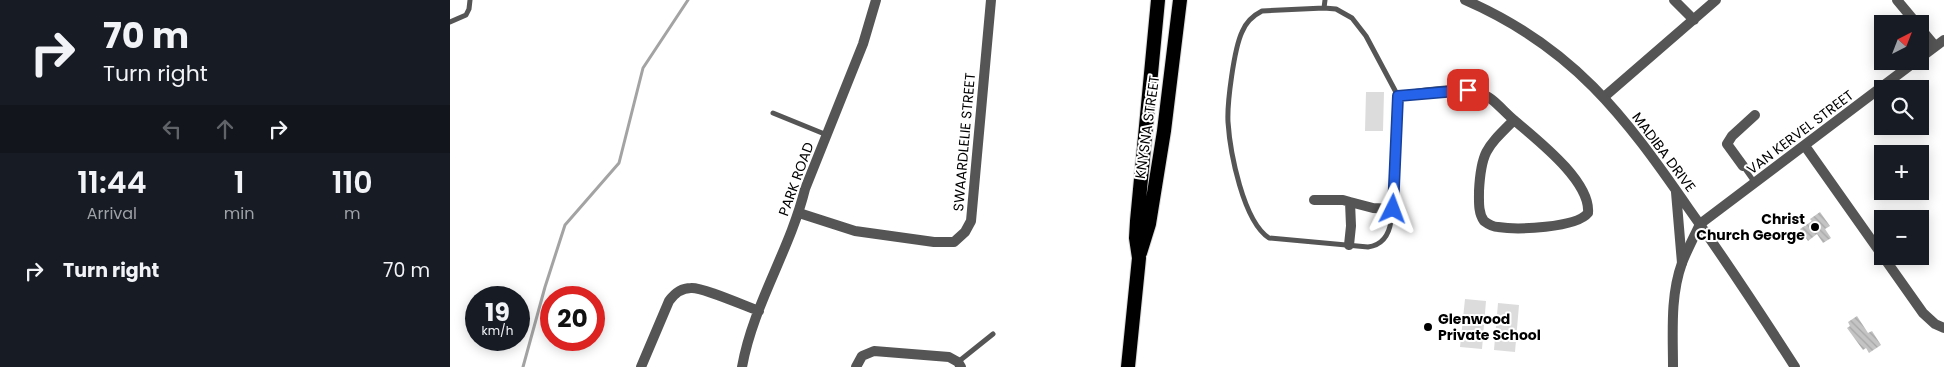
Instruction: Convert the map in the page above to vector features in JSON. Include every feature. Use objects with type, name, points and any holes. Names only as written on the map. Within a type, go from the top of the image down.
[{"type":"highway","name":"KNYSNA STREET","points":[[1139,258],[1136,238],[1137,221],[1158,0]]},
{"type":"highway","name":"KNYSNA STREET","points":[[1128,367],[1139,258],[1149,224],[1168,102],[1180,0]]},
{"type":"street","name":"PARK ROAD","points":[[742,367],[759,310],[799,213],[805,189],[863,44],[876,0]]},
{"type":"street","name":"SWAARDLELIE STREET","points":[[799,213],[855,232],[934,242],[954,242],[961,238],[971,221],[991,0]]},
{"type":"street","name":"MADIBA DRIVE","points":[[1465,0],[1505,18],[1541,41],[1604,97],[1646,146],[1795,367]]},
{"type":"street","points":[[1674,0],[1694,20]]},
{"type":"street","points":[[1604,97],[1716,0]]},
{"type":"street","points":[[1897,0],[1909,15]]},
{"type":"street","points":[[1929,39],[1935,46]]},
{"type":"street","points":[[1929,51],[1944,40]]},
{"type":"street","name":"VAN KERVEL STREET","points":[[1700,224],[1904,70]]},
{"type":"street","points":[[1398,96],[1468,90],[1485,95],[1542,143],[1565,166],[1586,198],[1588,213],[1584,217],[1556,226],[1498,227],[1484,222],[1480,212],[1480,167],[1492,143],[1514,120]]},
{"type":"street","points":[[1743,166],[1727,144],[1732,136],[1756,115]]},
{"type":"street","points":[[1805,146],[1923,313],[1935,324],[1944,328]]},
{"type":"street","points":[[1676,190],[1682,263]]},
{"type":"street","points":[[1314,200],[1343,200],[1373,208],[1393,209]]},
{"type":"street","points":[[1349,246],[1351,226],[1350,202]]},
{"type":"street","points":[[1673,367],[1673,317],[1677,282],[1682,263],[1700,224]]},
{"type":"street","points":[[641,367],[669,301],[672,296],[683,289],[694,288],[759,310]]},
{"type":"street","points":[[856,367],[862,356],[874,351],[944,356],[960,364]]},
{"type":"lane","points":[[450,22],[463,18],[469,9],[470,0]]},
{"type":"lane","points":[[1324,8],[1325,0]]},
{"type":"lane","points":[[1336,9],[1352,18],[1366,36],[1398,96],[1393,209],[1390,230],[1382,241],[1376,246],[1349,246],[1274,239],[1262,234],[1253,219],[1236,173],[1228,120],[1235,59],[1241,33],[1248,21],[1262,11],[1336,9]]},
{"type":"lane","points":[[773,113],[827,135]]},
{"type":"lane","points":[[1743,166],[1755,183]]},
{"type":"lane","points":[[960,364],[993,334]]},
{"type":"shaded area","points":[[1366,92],[1384,92],[1383,131],[1365,131]]},
{"type":"shaded area","points":[[1465,299],[1486,301],[1482,349],[1460,347]]},
{"type":"shaded area","points":[[1498,303],[1519,305],[1515,352],[1494,350]]},
{"type":"building","name":"Christ Church George","points":[[1820,212],[1830,226],[1825,229],[1831,238],[1823,243],[1817,234],[1808,241],[1800,229],[1812,221],[1810,219]]},
{"type":"building","points":[[1857,316],[1868,333],[1872,331],[1881,345],[1869,353],[1866,348],[1863,350],[1847,328],[1850,326],[1848,322]]},
{"type":"waterway","points":[[523,367],[545,287],[565,225],[619,163],[643,68],[688,0]]},
{"type":"place","name":"Christ Church George","points":[[1815,227]]},
{"type":"place","name":"Glenwood Private School","points":[[1428,327]]},
{"type":"route","points":[[1393,209],[1398,96],[1468,90]]}]
